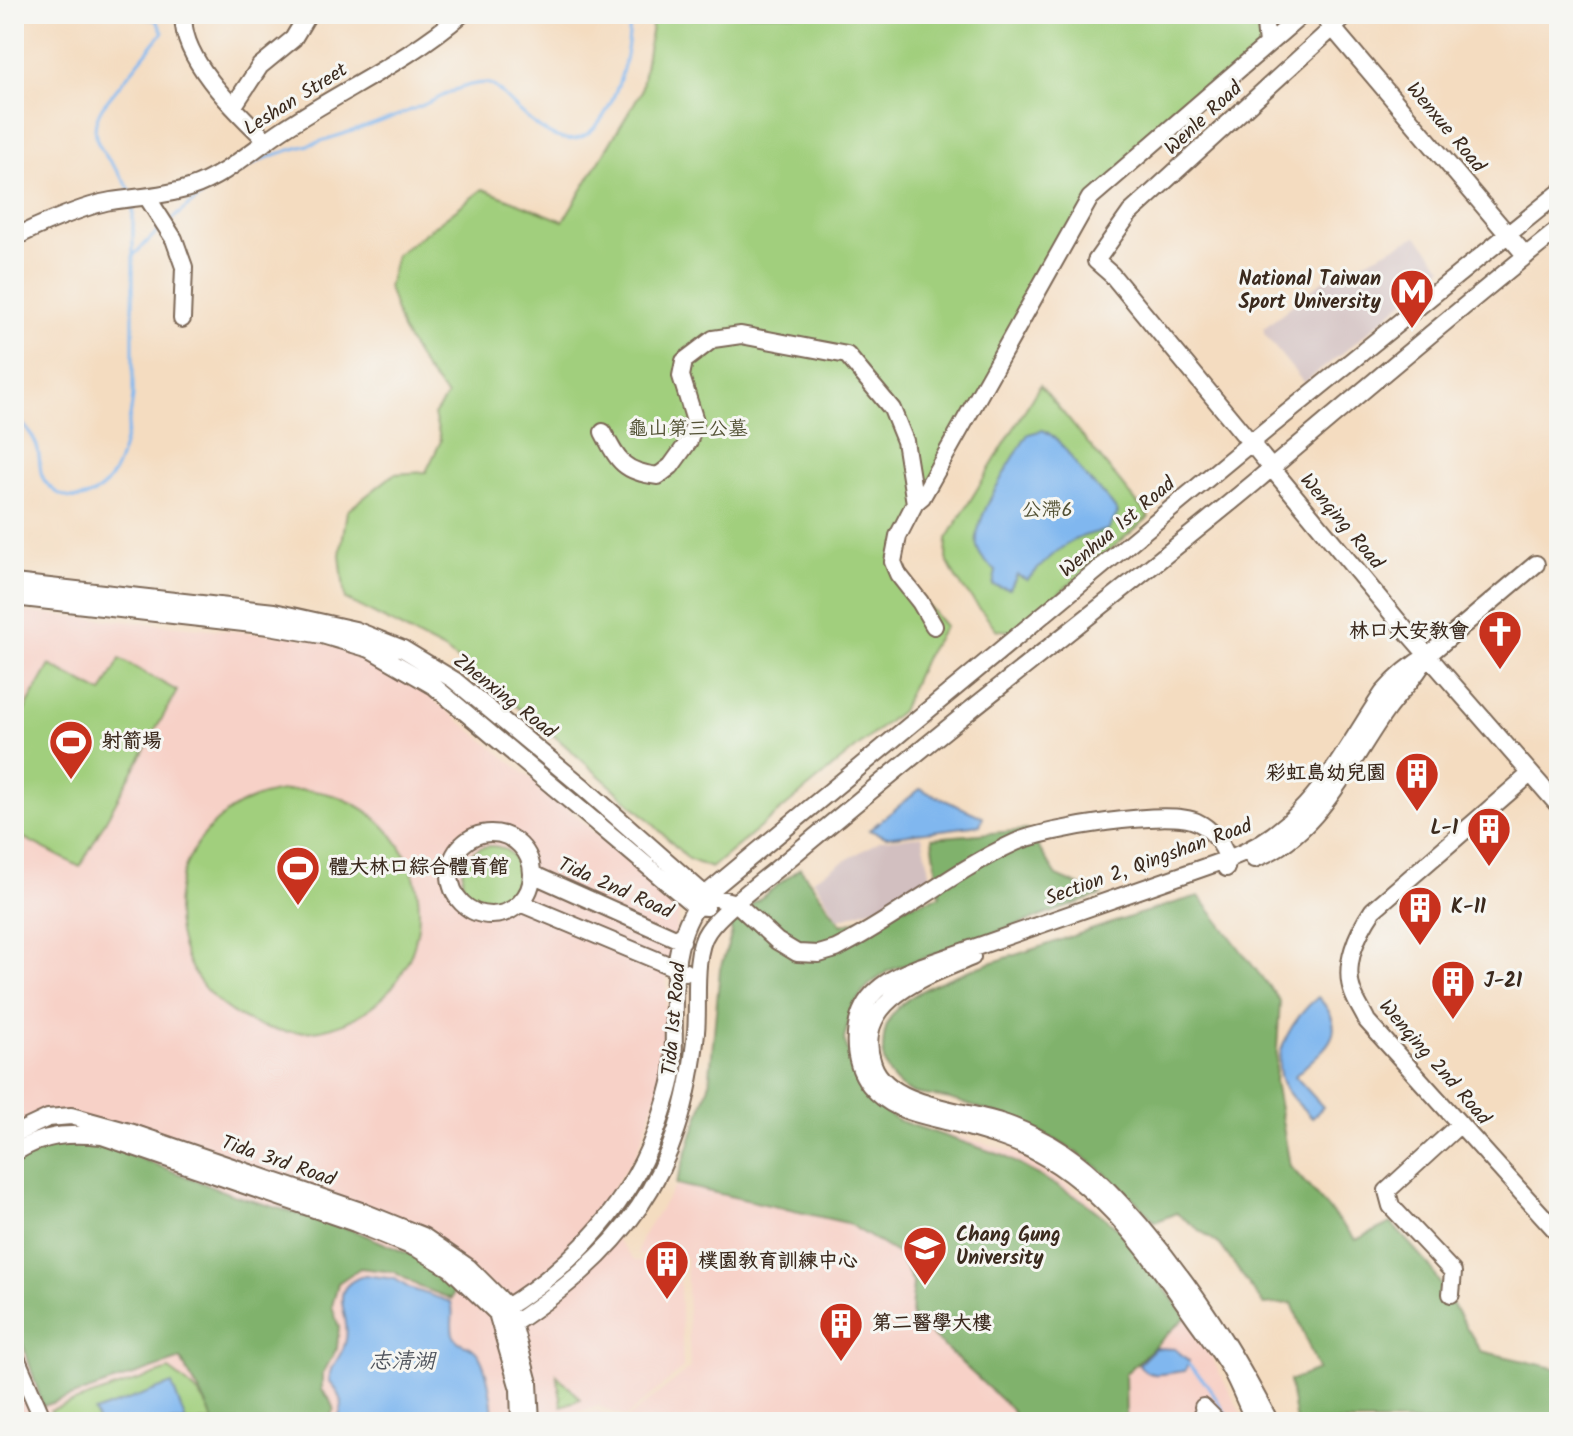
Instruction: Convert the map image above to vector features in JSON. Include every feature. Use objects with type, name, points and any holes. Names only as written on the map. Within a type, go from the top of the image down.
[{"type":"street","points":[[184,14],[182,29],[214,85],[267,141]]},
{"type":"street","points":[[233,107],[260,66],[293,39],[308,14]]},
{"type":"street","name":"Leshan Street","points":[[14,238],[109,201],[187,188],[214,178],[267,141],[409,54],[462,14]]},
{"type":"street","points":[[1264,14],[1267,45]]},
{"type":"street","points":[[934,626],[893,562],[898,536],[1090,198],[1303,14]]},
{"type":"street","name":"Wenxue Road","points":[[1321,14],[1526,256]]},
{"type":"street","name":"Wenle Road","points":[[1096,261],[1130,213],[1348,14]]},
{"type":"street","name":"Wenhua 1st Road","points":[[700,901],[1250,444],[1559,193]]},
{"type":"street","points":[[144,197],[174,239],[184,267],[182,319]]},
{"type":"street","points":[[734,906],[1559,229]]},
{"type":"street","name":"Wenqing Road","points":[[1096,261],[1112,275],[1427,656],[1559,806]]},
{"type":"street","points":[[603,432],[624,467],[641,474],[658,476],[671,466],[689,441],[695,421],[681,376],[684,361],[713,339],[741,335],[847,355],[892,409],[905,441],[915,503]]},
{"type":"street","name":"Section 2, Qingshan Road","points":[[1255,1422],[1229,1367],[1164,1272],[1110,1210],[1074,1177],[1035,1151],[983,1132],[893,1106],[868,1082],[856,1053],[860,1018],[866,1002],[894,978],[955,953],[1224,863],[1271,852],[1308,822],[1388,707],[1416,677],[1427,656],[1536,564]]},
{"type":"street","name":"Zhenxing Road","points":[[14,583],[274,612],[355,630],[403,649],[454,680],[583,787],[700,901]]},
{"type":"street","name":"Zhenxing Road","points":[[14,597],[269,626],[322,635],[370,649],[434,686],[700,901]]},
{"type":"street","name":"Wenqing 2nd Road","points":[[1530,774],[1373,910],[1357,933],[1351,961],[1351,990],[1367,1021],[1559,1234]]},
{"type":"street","points":[[700,901],[734,906],[797,953],[819,954],[853,941],[1000,851],[1035,835],[1156,817],[1184,817],[1199,822],[1213,834],[1224,863]]},
{"type":"street","name":"Tida 2nd Road","points":[[493,833],[516,842],[530,861],[532,874],[531,884],[520,903],[509,911],[495,915],[468,909],[457,899],[449,873],[451,860],[458,848],[468,839],[493,833]]},
{"type":"street","name":"Section 2, Qingshan Road","points":[[1224,863],[973,957],[906,987],[893,995],[880,1010],[872,1028],[870,1046],[873,1065],[884,1083],[902,1095],[1004,1123],[1050,1145],[1089,1170],[1151,1238],[1205,1308],[1240,1364],[1270,1422]]},
{"type":"street","name":"Tida 2nd Road","points":[[532,874],[682,941]]},
{"type":"street","name":"Tida 1st Road","points":[[503,1310],[559,1267],[606,1222],[641,1168],[673,1074],[674,969],[682,941],[700,901]]},
{"type":"street","points":[[520,903],[674,969],[696,974]]},
{"type":"street","name":"Tida 1st Road","points":[[507,1328],[556,1294],[601,1254],[631,1219],[658,1176],[677,1133],[692,1072],[698,1010],[696,974],[706,932],[734,906]]},
{"type":"street","name":"Tida 3rd Road","points":[[14,1134],[48,1118],[71,1116],[133,1133],[361,1211],[423,1236],[468,1267],[503,1310]]},
{"type":"street","points":[[1451,1294],[1453,1272],[1391,1206],[1387,1191],[1460,1124]]},
{"type":"street","name":"Tida 3rd Road","points":[[14,1153],[52,1135],[102,1136],[355,1223],[418,1249],[450,1268],[503,1310]]},
{"type":"street","points":[[503,1310],[519,1389],[520,1422]]},
{"type":"street","points":[[507,1328],[529,1383],[531,1422]]},
{"type":"street","points":[[14,1353],[44,1422]]},
{"type":"street","points":[[14,1378],[33,1422]]},
{"type":"street","points":[[1203,1407],[1218,1422]]},
{"type":"shaded area","points":[[1417,236],[1443,267],[1304,383],[1264,334],[1264,328],[1321,282]]},
{"type":"shaded area","points":[[14,611],[317,640],[382,667],[430,697],[564,805],[680,910],[667,978],[664,1075],[637,1153],[595,1214],[635,1261],[679,1261],[683,1368],[625,1418],[599,1406],[543,1422],[14,1422]]},
{"type":"shaded area","points":[[922,836],[934,889],[839,919],[813,879],[881,840]]},
{"type":"shaded area","name":"Chang Gung University","points":[[950,1134],[1011,1151],[1087,1197],[1190,1318],[1246,1422],[623,1422],[690,1368],[686,1256],[637,1255],[642,1237],[674,1188]]},
{"type":"shaded area","points":[[598,1411],[622,1422],[556,1422]]},
{"type":"green space","name":"龜山第三公墓","points":[[654,14],[1298,14],[1076,217],[893,564],[945,626],[924,659],[901,711],[711,868],[688,859],[558,739],[446,651],[345,599],[340,555],[347,511],[394,474],[426,472],[441,441],[434,415],[447,396],[426,371],[402,330],[388,287],[396,255],[483,189],[563,221],[641,92]]},
{"type":"green space","name":"公滯6","points":[[1040,385],[1149,517],[1014,631],[997,630],[957,580],[946,559],[947,539]]},
{"type":"green space","name":"射箭場","points":[[120,659],[177,691],[80,867],[14,833],[14,729],[50,665],[102,693]]},
{"type":"green space","name":"體大林口綜合體育館","points":[[298,790],[322,792],[344,799],[384,825],[410,865],[417,887],[417,935],[410,957],[384,997],[344,1023],[322,1030],[298,1032],[274,1030],[252,1023],[212,997],[186,957],[179,935],[177,911],[179,887],[186,865],[212,825],[252,799],[274,792]]},
{"type":"green space","points":[[1027,830],[1057,876],[1101,895],[888,971],[868,986],[853,1006],[844,1039],[861,1093],[897,1120],[1004,1156],[1082,1200],[1122,1231],[1186,1317],[1125,1374],[1126,1422],[1019,1422],[1010,1408],[911,1316],[913,1282],[898,1254],[847,1223],[676,1184],[709,1085],[720,969],[732,933],[729,922],[800,868],[842,925],[940,896],[932,838]]},
{"type":"green space","points":[[491,846],[502,848],[511,855],[518,864],[518,886],[511,895],[502,902],[491,904],[480,902],[471,895],[464,886],[462,875],[464,864],[471,855],[480,848]]},
{"type":"green space","points":[[1199,896],[1280,1001],[1275,1081],[1290,1166],[1356,1240],[1391,1223],[1428,1264],[1481,1351],[1559,1369],[1559,1422],[1296,1422],[1289,1381],[1318,1370],[1292,1303],[1264,1305],[1220,1245],[1176,1213],[1155,1222],[1117,1183],[1053,1139],[979,1108],[912,1093],[890,1075],[883,1052],[887,1026],[894,1012],[921,991],[982,966]]},
{"type":"green space","points":[[46,1141],[104,1144],[233,1195],[353,1230],[418,1258],[455,1282],[452,1299],[420,1287],[394,1272],[360,1268],[338,1283],[332,1306],[339,1327],[337,1348],[322,1375],[322,1390],[334,1410],[326,1422],[213,1422],[181,1359],[43,1406],[14,1317],[14,1160]]},
{"type":"green space","points":[[169,1370],[202,1399],[214,1422],[57,1422],[50,1410]]},
{"type":"green space","points":[[557,1375],[581,1399],[562,1406]]},
{"type":"water","points":[[1043,430],[1063,446],[1118,513],[1108,530],[1072,541],[1027,580],[1017,575],[1010,589],[993,585],[996,571],[982,557],[977,546],[981,521],[995,489],[1028,434]]},
{"type":"water","points":[[920,789],[983,817],[980,825],[886,837],[869,830]]},
{"type":"water","points":[[1318,997],[1333,1021],[1333,1031],[1324,1049],[1295,1076],[1323,1107],[1312,1118],[1285,1088],[1279,1060],[1293,1025]]},
{"type":"water","name":"志清湖","points":[[365,1275],[395,1279],[409,1288],[451,1302],[455,1338],[478,1354],[486,1372],[492,1422],[336,1422],[342,1400],[329,1381],[346,1339],[342,1294],[345,1287]]},
{"type":"water","points":[[1155,1348],[1175,1349],[1189,1361],[1185,1371],[1153,1374],[1143,1369],[1139,1364]]},
{"type":"water","points":[[172,1384],[186,1422],[98,1422],[94,1412]]},
{"type":"waterway","points":[[127,14],[156,20],[163,32],[103,106],[97,119],[97,141],[131,192]]},
{"type":"waterway","points":[[169,222],[212,189],[266,158],[387,119],[475,84],[495,87],[531,121],[550,134],[569,140],[579,138],[591,131],[602,118],[619,84],[628,45],[629,14]]},
{"type":"waterway","points":[[14,415],[34,440],[43,477],[57,493],[67,497],[86,497],[103,486],[116,468],[125,442],[133,396],[133,204]]},
{"type":"waterway","points":[[134,255],[160,229]]},
{"type":"waterway","points":[[1186,1362],[1207,1384],[1231,1422]]},
{"type":"place","name":"National Taiwan Sport University","points":[[1412,330]]},
{"type":"place","name":"林口大安教會","points":[[1500,671]]},
{"type":"place","name":"射箭場","points":[[71,781]]},
{"type":"place","name":"彩虹島幼兒園","points":[[1417,813]]},
{"type":"place","name":"L-1","points":[[1489,868]]},
{"type":"place","name":"體大林口綜合體育館","points":[[298,907]]},
{"type":"place","name":"K-11","points":[[1420,947]]},
{"type":"place","name":"J-21","points":[[1453,1021]]},
{"type":"place","name":"Chang Gung University","points":[[925,1287]]},
{"type":"place","name":"樸園教育訓練中心","points":[[667,1301]]},
{"type":"place","name":"第二醫學大樓","points":[[841,1363]]}]
